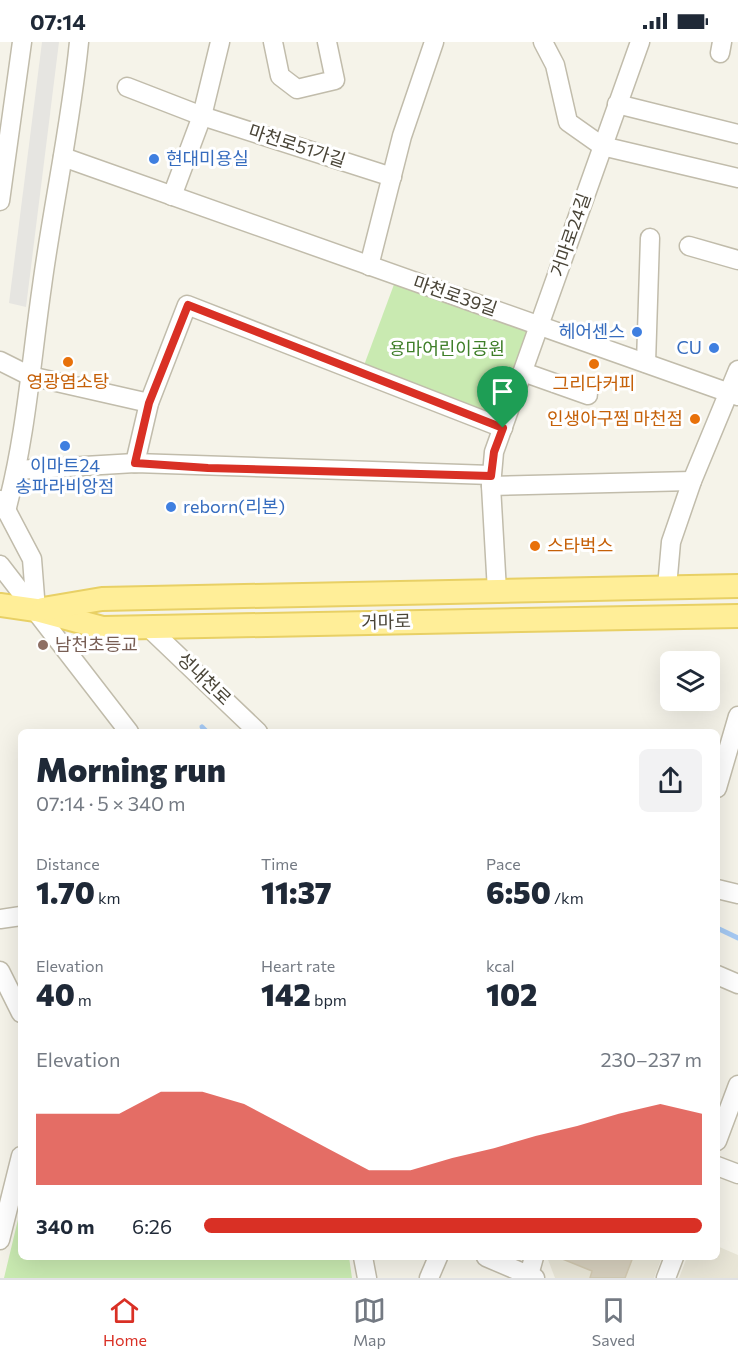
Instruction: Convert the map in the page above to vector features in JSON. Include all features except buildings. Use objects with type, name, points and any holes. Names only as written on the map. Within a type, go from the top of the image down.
[{"type":"main road","name":"거마로","points":[[36,610],[102,599],[738,586]]},
{"type":"main road","name":"거마로","points":[[0,605],[36,610],[103,628],[738,615]]},
{"type":"street","points":[[0,201],[22,42]]},
{"type":"street","points":[[172,196],[202,116],[220,42]]},
{"type":"street","points":[[273,42],[280,76],[297,89],[335,80],[327,42]]},
{"type":"street","points":[[369,266],[402,136],[434,42]]},
{"type":"street","points":[[543,42],[555,65],[568,122],[602,146],[738,178]]},
{"type":"street","name":"거마로24길","points":[[497,591],[491,481],[494,452],[640,42]]},
{"type":"street","points":[[36,610],[32,559],[3,504],[17,470],[42,285],[83,45]]},
{"type":"street","name":"마천로51가길","points":[[127,87],[202,116],[392,177]]},
{"type":"street","points":[[617,104],[738,134]]},
{"type":"street","name":"마천로39길","points":[[63,157],[734,394]]},
{"type":"street","points":[[646,363],[650,238]]},
{"type":"street","points":[[689,246],[738,260]]},
{"type":"street","points":[[135,463],[149,403],[188,305],[503,428]]},
{"type":"street","points":[[0,362],[30,376],[149,403]]},
{"type":"street","points":[[667,587],[671,542],[692,481],[734,394],[738,370]]},
{"type":"street","points":[[523,372],[588,395]]},
{"type":"street","points":[[17,470],[135,463],[491,481],[692,481]]},
{"type":"street","points":[[0,566],[127,729]]},
{"type":"street","name":"성내천로","points":[[148,627],[255,729]]},
{"type":"street","points":[[722,751],[738,716]]},
{"type":"street","points":[[720,890],[738,894]]},
{"type":"street","points":[[0,919],[18,916]]},
{"type":"street","points":[[0,971],[18,1007]]},
{"type":"street","points":[[720,976],[738,984]]},
{"type":"street","points":[[720,1133],[738,1085]]},
{"type":"street","points":[[720,1167],[738,1174]]},
{"type":"street","points":[[0,1240],[18,1168]]},
{"type":"street","points":[[364,1260],[367,1278]]},
{"type":"street","points":[[429,1278],[437,1260]]},
{"type":"street","points":[[493,1260],[532,1277],[534,1260]]},
{"type":"street","points":[[666,1278],[673,1260]]},
{"type":"shaded area","points":[[42,42],[59,42],[26,307],[9,303]]},
{"type":"shaded area","points":[[720,1247],[738,1255],[738,1278],[679,1278],[686,1260],[720,1260]]},
{"type":"shaded area","points":[[548,1260],[661,1260],[654,1278],[555,1278]]},
{"type":"green space","name":"용마어린이공원","points":[[396,279],[532,331],[498,420],[363,368]]},
{"type":"green space","points":[[18,1220],[18,1260],[349,1260],[352,1278],[4,1278]]},
{"type":"waterway","points":[[720,929],[738,938]]},
{"type":"place","name":"현대미용실","points":[[154,159]]},
{"type":"place","name":"헤어센스","points":[[637,332]]},
{"type":"place","name":"CU","points":[[714,348]]},
{"type":"place","name":"영광염소탕","points":[[68,362]]},
{"type":"place","name":"그리다커피","points":[[594,364]]},
{"type":"place","name":"인생아구찜 마천점","points":[[695,419]]},
{"type":"place","name":"이마트24 송파라비앙점","points":[[65,446]]},
{"type":"place","name":"reborn(리본)","points":[[171,507]]},
{"type":"place","name":"스타벅스","points":[[535,546]]},
{"type":"place","name":"남천초등교","points":[[43,645]]},
{"type":"route","points":[[188,305],[503,428],[494,452],[491,476],[208,468],[135,463],[149,403],[188,305]]}]
